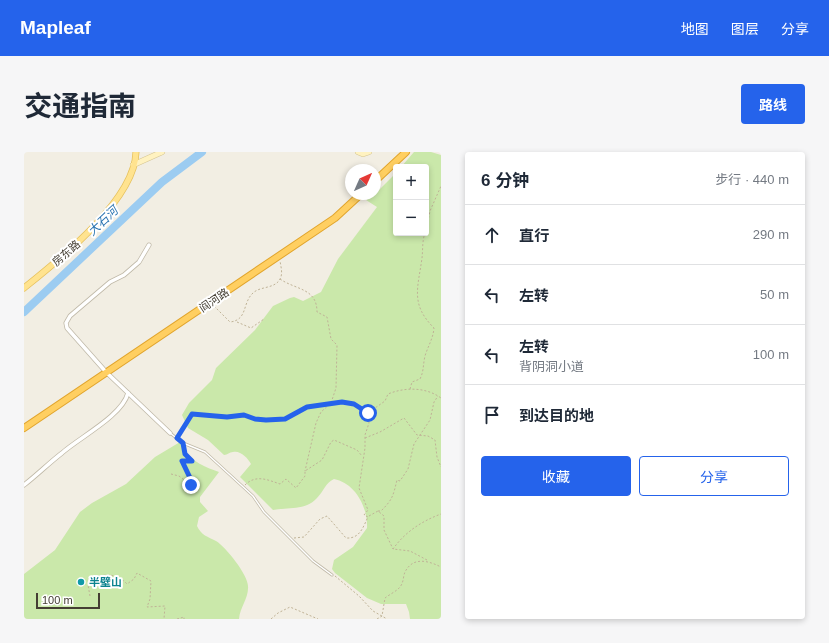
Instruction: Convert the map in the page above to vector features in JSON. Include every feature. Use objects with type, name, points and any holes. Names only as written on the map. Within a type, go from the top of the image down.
[{"type":"highway","points":[[381,175],[406,152]]},
{"type":"highway","name":"阎河路","points":[[24,428],[335,218],[354,200]]},
{"type":"main road","name":"房东路","points":[[24,288],[77,244],[115,201],[127,183],[136,152]]},
{"type":"street","points":[[133,165],[162,152]]},
{"type":"street","points":[[358,152],[363,154],[369,152]]},
{"type":"street","points":[[150,245],[139,262],[124,275],[110,282],[70,316],[66,323],[67,328],[106,372],[170,433]]},
{"type":"street","points":[[24,485],[63,452],[111,415],[126,400],[128,393]]},
{"type":"lane","points":[[170,433],[183,443],[205,452],[253,496],[264,512],[313,561],[332,575]]},
{"type":"path","points":[[429,216],[441,186]]},
{"type":"path","points":[[410,390],[412,382],[420,379],[423,372],[425,357],[434,333],[434,328],[423,318],[420,310],[417,287],[420,277],[425,236]]},
{"type":"path","points":[[236,322],[243,316],[249,297],[254,291],[275,284],[280,279],[282,270],[279,256]]},
{"type":"path","points":[[243,487],[251,480],[261,478],[267,479],[272,483],[280,484],[286,479],[296,488],[302,482],[316,423],[321,412],[332,403],[336,388],[337,345],[331,339],[327,318],[317,312],[316,300],[306,290],[293,287],[280,279]]},
{"type":"path","points":[[210,303],[230,322],[236,322],[251,328],[264,319]]},
{"type":"path","points":[[368,413],[385,401],[388,394],[396,391],[427,390],[441,398]]},
{"type":"path","points":[[290,538],[304,537],[320,519],[327,516],[346,538],[351,538],[362,532],[368,517],[381,511],[390,503],[395,495],[397,480],[400,481],[408,469],[414,444],[430,420],[434,402],[438,396]]},
{"type":"path","points":[[177,438],[192,414],[227,417],[244,415],[255,419],[266,420],[285,419],[307,407],[342,402],[354,404],[368,413]]},
{"type":"path","points":[[368,413],[369,423],[365,438],[366,448],[363,457],[359,488],[368,510],[364,515],[368,517]]},
{"type":"path","points":[[365,438],[380,432],[404,418],[419,436]]},
{"type":"path","points":[[419,436],[428,436],[435,440],[437,457],[441,467]]},
{"type":"path","points":[[305,471],[322,460],[331,442],[334,440],[357,450],[363,457]]},
{"type":"path","points":[[171,474],[179,476],[191,485],[192,482],[182,461],[192,461],[185,454],[183,443]]},
{"type":"path","points":[[378,512],[384,516],[384,530],[389,536],[393,549]]},
{"type":"path","points":[[393,549],[409,532],[422,523],[441,514]]},
{"type":"path","points":[[393,549],[410,551],[441,567]]},
{"type":"path","points":[[377,619],[382,616],[385,598],[400,586],[406,571],[412,564],[418,561],[428,560]]},
{"type":"path","points":[[90,596],[88,586],[89,579],[102,575],[114,574],[127,584],[134,579],[136,573],[151,581],[150,599],[146,607],[165,606],[164,619]]},
{"type":"path","points":[[332,575],[339,579],[373,611],[387,619]]},
{"type":"path","points":[[272,619],[278,613],[290,608],[318,619]]},
{"type":"path","points":[[177,619],[184,617],[184,619]]},
{"type":"green space","points":[[414,152],[431,152],[441,155],[441,619],[410,619],[406,604],[381,604],[367,598],[332,569],[334,560],[353,547],[367,528],[367,520],[363,504],[348,485],[334,479],[327,485],[317,498],[307,505],[296,508],[273,510],[240,477],[251,464],[248,459],[238,452],[232,452],[224,455],[208,440],[188,428],[182,415],[189,403],[212,380],[216,368],[255,330],[273,306],[294,297],[303,301],[321,292],[338,259],[377,207],[366,200],[381,200],[381,188],[393,176],[393,236],[429,236],[429,164],[404,164]]},
{"type":"green space","points":[[180,442],[184,450],[191,458],[204,466],[219,472],[200,497],[200,502],[208,511],[199,517],[197,526],[203,534],[216,541],[225,549],[241,569],[247,581],[248,590],[239,619],[24,619],[24,574],[55,550],[80,512],[92,503],[126,484],[155,457]]},
{"type":"waterway","name":"大石河","points":[[24,312],[162,182],[202,152]]},
{"type":"place","name":"半壁山","points":[[81,582]]},
{"type":"route","points":[[191,485],[191,477],[187,473],[182,461],[192,461],[185,454],[183,443],[177,438],[189,422],[189,417],[192,414],[201,414],[211,417],[244,415],[255,419],[266,420],[285,419],[307,407],[342,402],[354,404],[368,413]]}]
